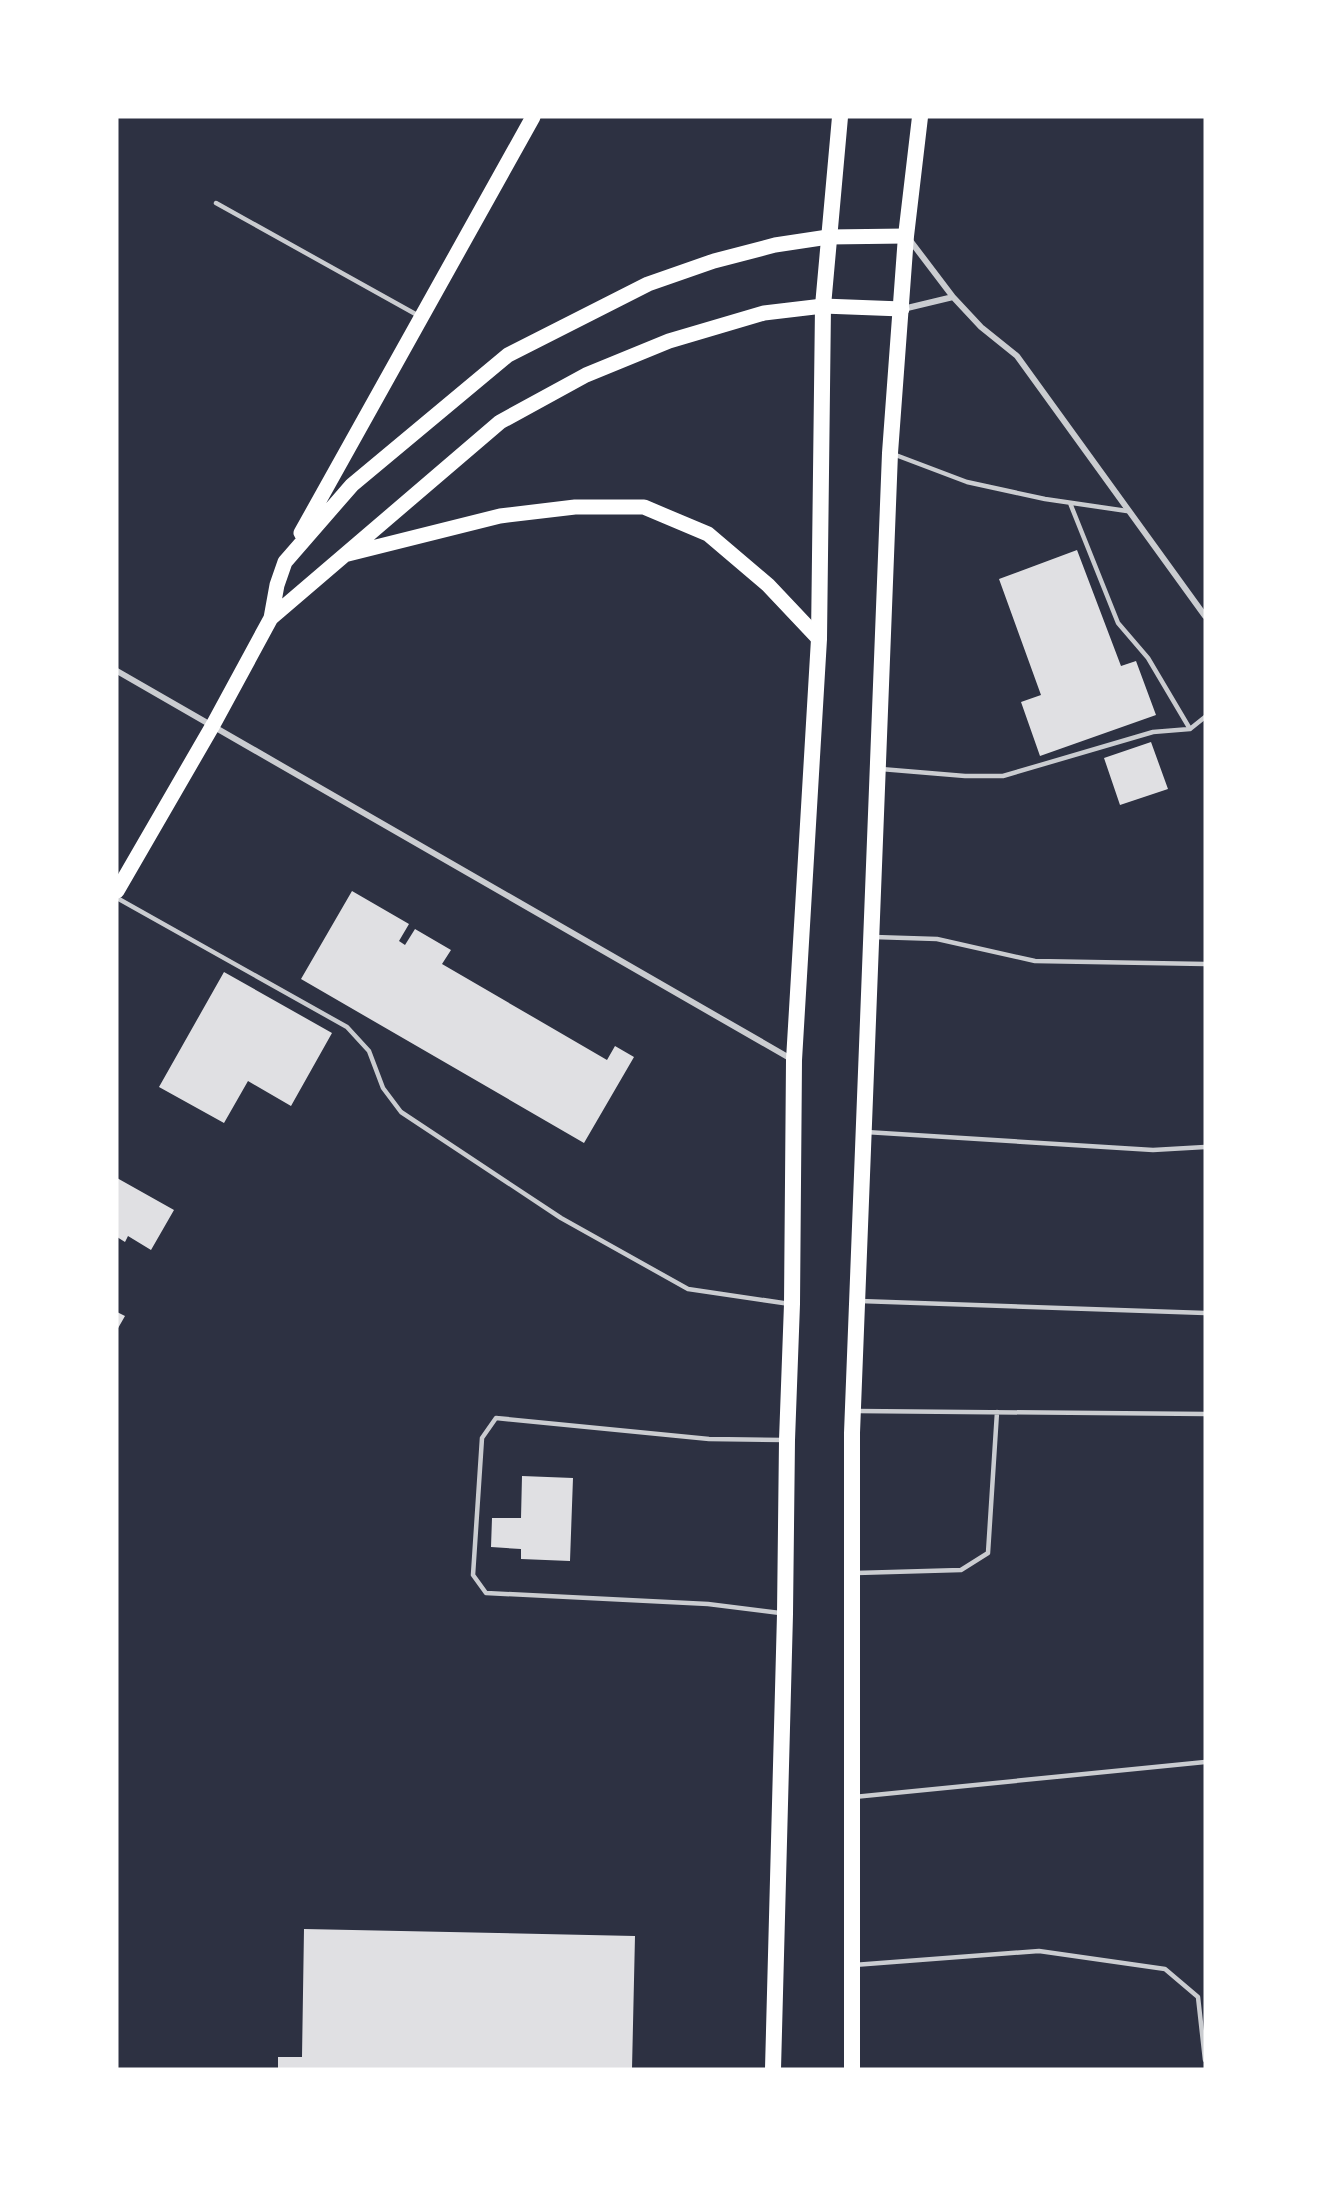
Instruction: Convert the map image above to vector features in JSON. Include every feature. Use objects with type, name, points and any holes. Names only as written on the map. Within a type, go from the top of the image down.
[{"type":"highway","points":[[772,2069],[792,1304],[794,1060],[819,639],[824,306],[828,237],[840,117]]},
{"type":"highway","points":[[852,2069],[853,1411],[890,453],[906,236],[920,117]]},
{"type":"main road","points":[[117,891],[213,725],[271,618],[277,585],[285,562],[533,117]]},
{"type":"main road","points":[[285,562],[352,485],[508,355],[648,284],[714,261],[775,245],[828,237],[906,236]]},
{"type":"main road","points":[[271,618],[500,422],[585,375],[669,340],[764,313],[824,306],[902,309]]},
{"type":"main road","points":[[345,555],[500,516],[575,507],[644,507],[708,534],[768,585],[819,639]]},
{"type":"street","points":[[906,236],[953,297],[981,327],[1017,356],[1205,616]]},
{"type":"street","points":[[902,309],[953,297]]},
{"type":"street","points":[[117,671],[794,1060]]},
{"type":"lane","points":[[216,203],[421,318]]},
{"type":"lane","points":[[890,453],[967,482],[1070,503],[1127,511]]},
{"type":"lane","points":[[1070,503],[1119,623],[1148,658],[1190,729]]},
{"type":"lane","points":[[879,769],[965,776],[1003,776],[1154,732],[1190,729],[1205,717]]},
{"type":"lane","points":[[117,898],[347,1027],[369,1051],[383,1088],[401,1112],[561,1218],[688,1289],[792,1304]]},
{"type":"lane","points":[[872,937],[937,939],[1035,961],[1205,964]]},
{"type":"lane","points":[[864,1132],[1153,1150],[1205,1147]]},
{"type":"lane","points":[[857,1301],[1205,1313]]},
{"type":"lane","points":[[853,1411],[1205,1414]]},
{"type":"lane","points":[[852,1573],[961,1570],[988,1554],[997,1412]]},
{"type":"lane","points":[[785,1614],[708,1604],[486,1593],[473,1575],[482,1438],[496,1418],[709,1439],[787,1440]]},
{"type":"lane","points":[[852,1798],[1205,1762]]},
{"type":"lane","points":[[852,1965],[1039,1951],[1166,1969],[1198,1997],[1205,2060]]},
{"type":"building","points":[[1077,550],[1121,666],[1136,661],[1156,715],[1040,756],[1021,702],[1041,695],[999,579]]},
{"type":"building","points":[[1151,742],[1168,789],[1120,805],[1104,758]]},
{"type":"building","points":[[352,891],[409,924],[399,941],[405,945],[415,929],[451,950],[442,964],[607,1060],[615,1046],[634,1057],[584,1143],[301,979]]},
{"type":"building","points":[[224,972],[332,1033],[291,1106],[248,1081],[224,1123],[159,1087]]},
{"type":"building","points":[[117,1178],[174,1210],[151,1250],[128,1236],[125,1242],[117,1237]]},
{"type":"building","points":[[117,1312],[125,1316],[117,1330]]},
{"type":"building","points":[[522,1476],[573,1478],[570,1561],[521,1559],[521,1549],[491,1547],[492,1518],[521,1518]]},
{"type":"building","points":[[304,1929],[635,1936],[632,2069],[278,2069],[278,2057],[302,2057]]}]
